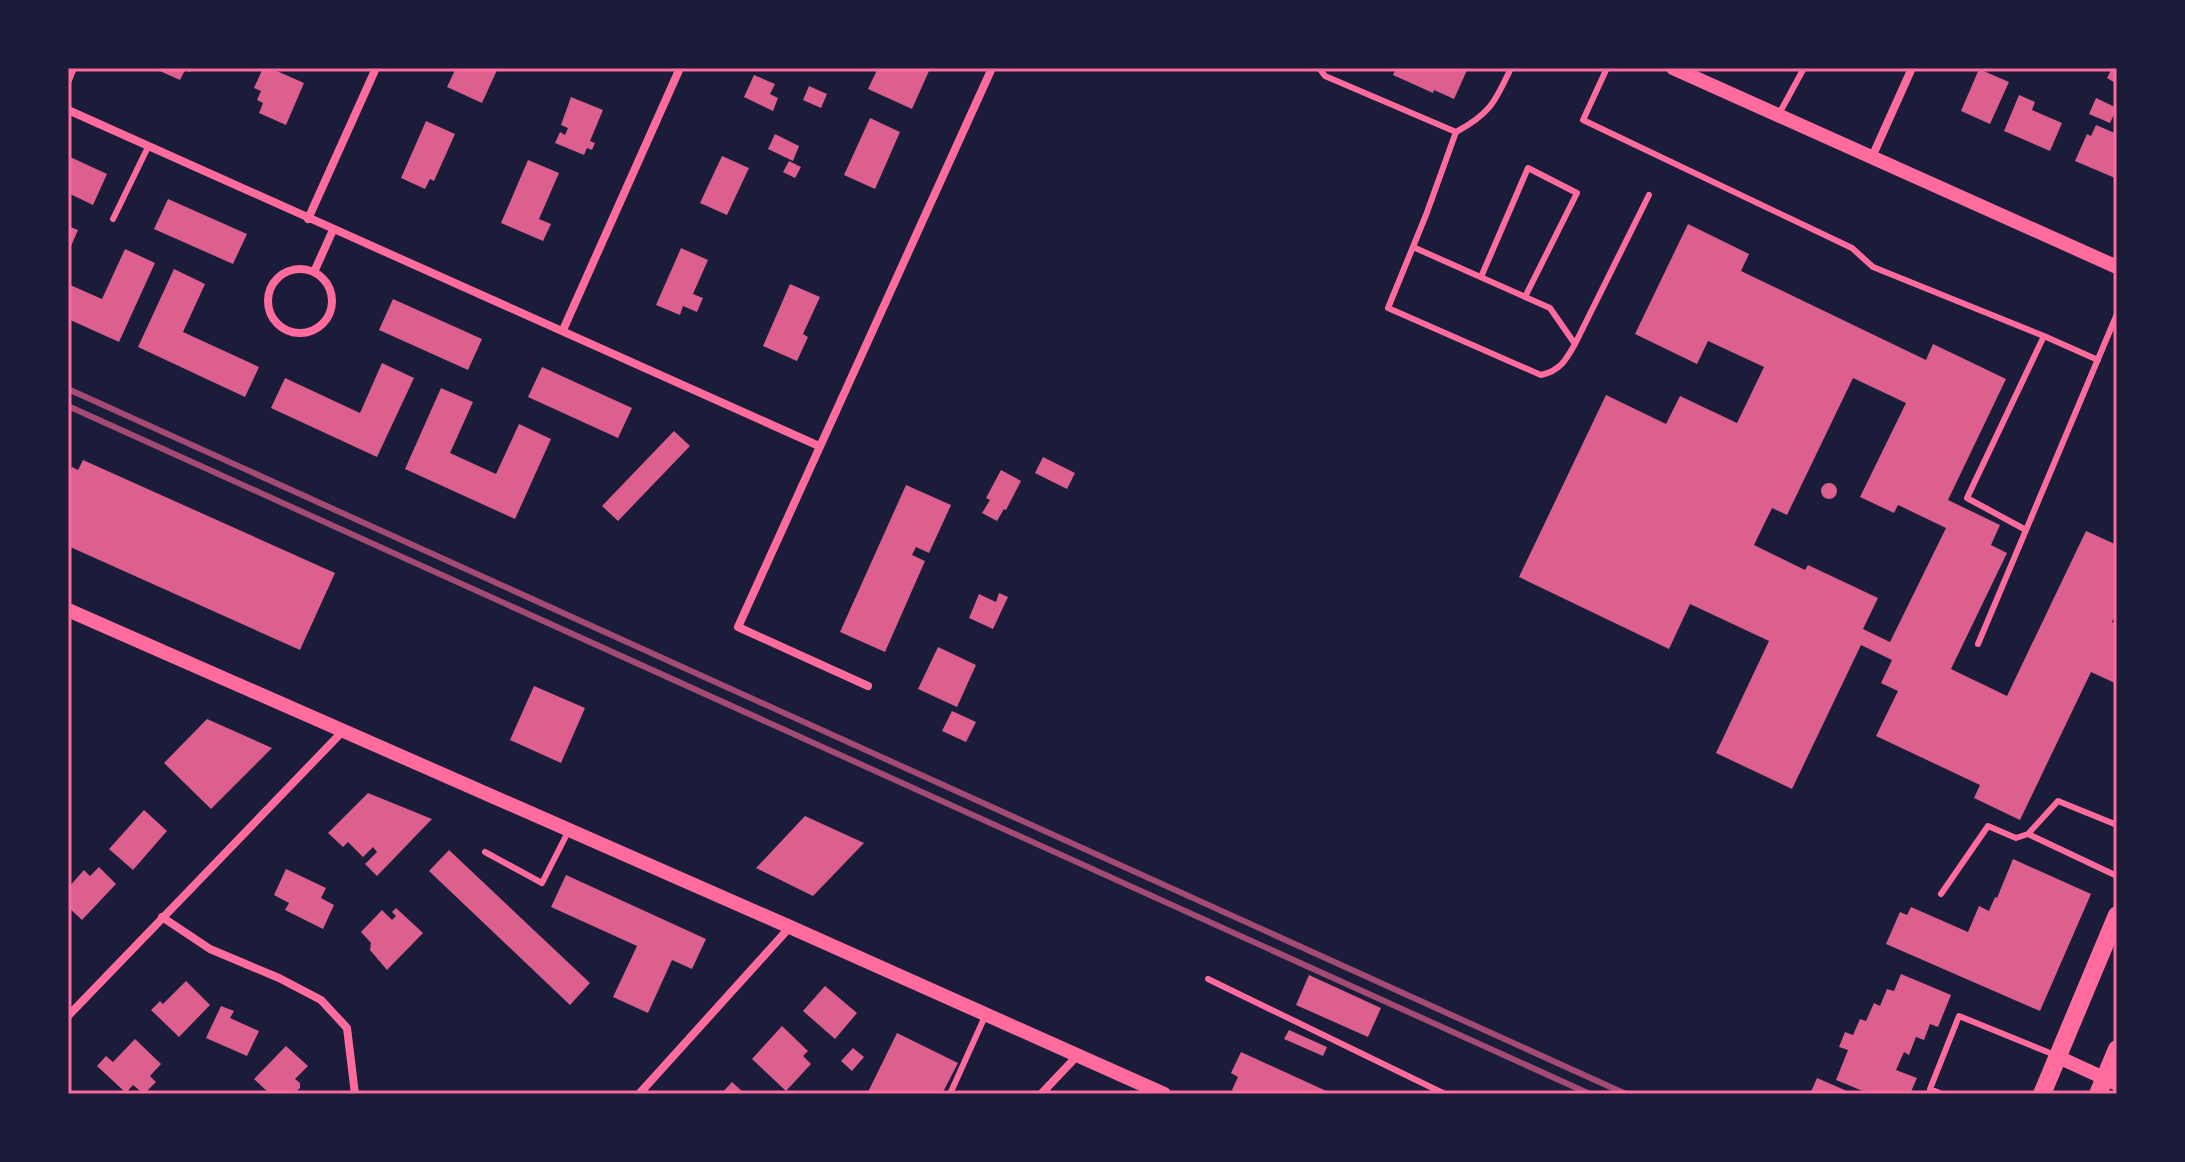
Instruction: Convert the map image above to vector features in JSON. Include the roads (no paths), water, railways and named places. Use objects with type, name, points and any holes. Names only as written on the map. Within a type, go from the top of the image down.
[{"type":"main road","points":[[2042,1094],[2117,915]]},
{"type":"main road","points":[[2106,1085],[2117,1049]]},
{"type":"street","points":[[68,80],[73,68]]},
{"type":"street","points":[[308,219],[376,68]]},
{"type":"street","points":[[563,330],[680,68]]},
{"type":"street","points":[[868,686],[738,627],[992,68]]},
{"type":"street","points":[[1673,68],[2117,267]]},
{"type":"street","points":[[1872,157],[1912,68]]},
{"type":"street","points":[[68,110],[819,446]]},
{"type":"street","points":[[314,272],[333,230]]},
{"type":"street","points":[[292,270],[314,272],[328,286],[331,296],[328,316],[313,330],[293,333],[283,329],[275,322],[267,302],[274,281],[292,270]]},
{"type":"street","points":[[69,612],[1164,1094]]},
{"type":"street","points":[[68,1016],[343,731]]},
{"type":"street","points":[[162,917],[210,949],[279,978],[321,1000],[347,1028],[355,1094]]},
{"type":"street","points":[[639,1094],[790,927]]},
{"type":"street","points":[[1041,1094],[1078,1055]]},
{"type":"street","points":[[2058,1057],[2106,1085]]},
{"type":"lane","points":[[1319,68],[1325,76],[1456,132]]},
{"type":"lane","points":[[1511,68],[1495,102],[1477,121],[1456,132],[1388,308],[1541,375],[1554,372],[1575,344],[1649,195]]},
{"type":"lane","points":[[1607,68],[1583,120],[1852,248],[1873,267],[2098,360]]},
{"type":"lane","points":[[1779,115],[1804,68]]},
{"type":"lane","points":[[113,219],[148,147]]},
{"type":"lane","points":[[1481,277],[1528,168],[1577,193],[1525,297]]},
{"type":"lane","points":[[1413,247],[1550,308],[1575,344]]},
{"type":"lane","points":[[1978,644],[2117,314]]},
{"type":"lane","points":[[2026,530],[1967,498],[2044,336]]},
{"type":"lane","points":[[1941,894],[1988,826],[2016,838],[2028,834],[2058,801],[2117,825]]},
{"type":"lane","points":[[485,852],[542,883],[569,830]]},
{"type":"lane","points":[[2028,834],[2117,876]]},
{"type":"lane","points":[[1208,979],[1445,1094]]},
{"type":"lane","points":[[950,1094],[986,1014]]},
{"type":"lane","points":[[1942,1094],[1930,1089],[1959,1016],[2058,1057]]},
{"type":"railway","points":[[68,389],[1626,1094]]},
{"type":"railway","points":[[68,406],[1590,1094]]}]
